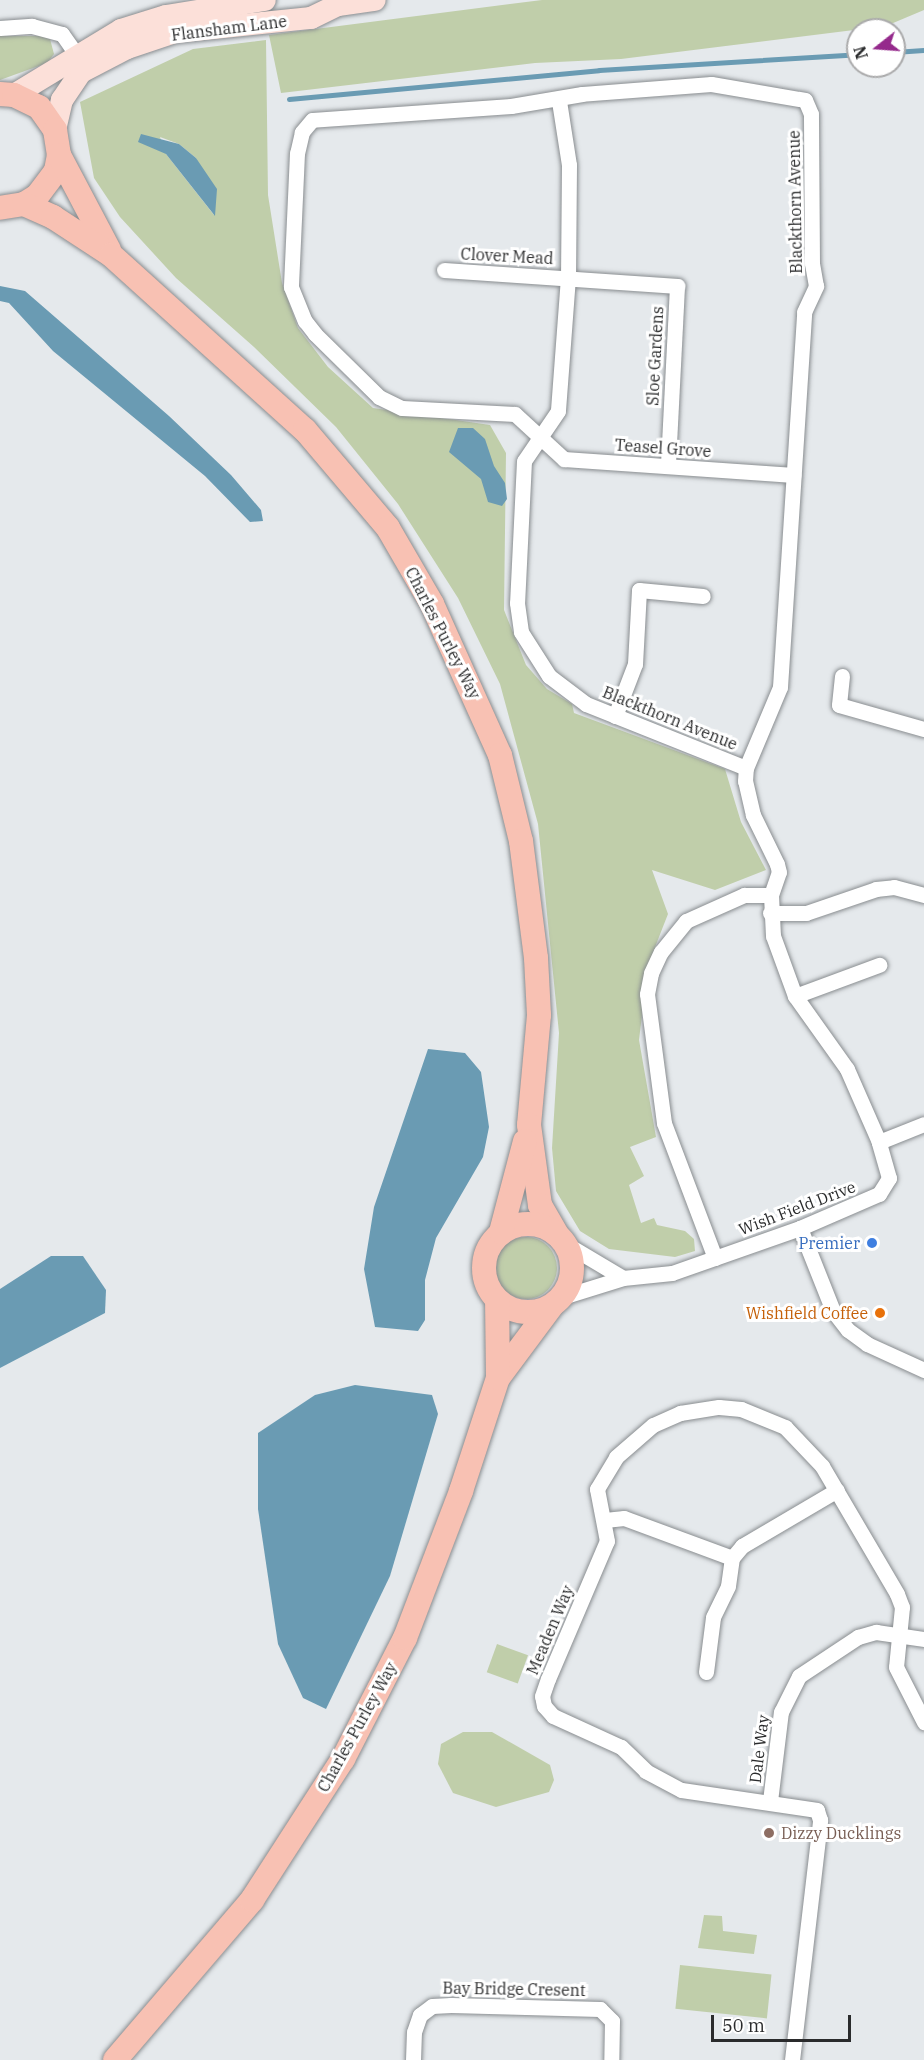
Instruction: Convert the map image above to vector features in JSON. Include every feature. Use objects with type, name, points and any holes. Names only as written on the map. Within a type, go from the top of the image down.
[{"type":"main road","name":"Flansham Lane","points":[[7,94],[48,77],[76,54],[121,30],[166,16],[265,0]]},
{"type":"main road","name":"Flansham Lane","points":[[55,130],[62,100],[81,72],[127,48],[175,32],[310,18],[333,2],[375,0]]},
{"type":"main road","points":[[0,208],[24,204],[48,184],[59,155],[55,130],[39,107],[7,94]]},
{"type":"main road","name":"Charles Purley Way","points":[[59,155],[111,255]]},
{"type":"main road","name":"Charles Purley Way","points":[[24,204],[53,217],[111,255],[305,430],[388,528],[441,623],[500,755],[521,841],[536,958],[538,1015],[529,1125],[501,1232]]},
{"type":"main road","name":"Charles Purley Way","points":[[529,1125],[540,1204],[561,1239]]},
{"type":"main road","points":[[529,1223],[561,1239],[573,1271],[556,1302],[523,1312],[497,1300],[484,1273],[485,1258],[501,1232],[529,1223]]},
{"type":"main road","name":"Charles Purley Way","points":[[114,2060],[252,1900],[344,1759],[405,1638],[461,1491],[498,1378],[497,1300]]},
{"type":"main road","name":"Charles Purley Way","points":[[498,1378],[556,1302]]},
{"type":"street","points":[[0,28],[32,27],[62,34],[76,54]]},
{"type":"street","name":"Blackthorn Avenue","points":[[711,84],[805,100],[811,114],[812,263],[816,286],[804,312],[780,687],[746,768],[586,704],[549,676],[521,632],[517,603],[524,462],[540,436],[515,414],[402,408],[379,397],[325,346],[305,321],[291,287],[297,153],[302,132],[312,120],[559,101],[582,94],[711,84]]},
{"type":"street","points":[[540,436],[558,411],[568,278],[568,165],[559,101]]},
{"type":"street","name":"Clover Mead","points":[[444,270],[568,278]]},
{"type":"street","name":"Sloe Gardens","points":[[568,278],[677,286],[668,466]]},
{"type":"street","name":"Teasel Grove","points":[[540,436],[564,459],[793,475]]},
{"type":"street","points":[[615,716],[635,664],[639,590],[703,596]]},
{"type":"street","points":[[842,676],[838,705],[924,729]]},
{"type":"street","name":"Wish Field Drive","points":[[556,1302],[623,1278],[663,1275],[800,1228],[879,1194],[890,1178],[879,1142],[847,1069],[795,996],[772,936],[771,895],[779,872],[753,815],[746,768]]},
{"type":"street","points":[[770,914],[806,913],[876,889],[894,887],[924,896]]},
{"type":"street","points":[[715,1258],[660,1108],[648,1017],[649,983],[661,952],[686,921],[744,895],[771,895]]},
{"type":"street","points":[[795,996],[879,965]]},
{"type":"street","points":[[879,1142],[924,1124]]},
{"type":"street","points":[[800,1228],[833,1311],[848,1330],[867,1344],[924,1370]]},
{"type":"street","points":[[561,1239],[623,1278]]},
{"type":"street","name":"Meaden Way","points":[[792,2060],[820,1820],[817,1810],[770,1801],[681,1790],[646,1771],[621,1747],[553,1716],[544,1706],[542,1696],[548,1679],[607,1541],[605,1520],[597,1505],[597,1489],[616,1457],[653,1425],[680,1413],[719,1407],[741,1408],[785,1427],[812,1453],[837,1490],[897,1594],[902,1607],[896,1667],[924,1722]]},
{"type":"street","points":[[706,1672],[712,1617],[728,1586],[732,1558],[742,1546],[837,1490]]},
{"type":"street","points":[[605,1520],[624,1518],[732,1558]]},
{"type":"street","name":"Dale Way","points":[[770,1801],[781,1712],[800,1676],[810,1665],[858,1636],[876,1632],[924,1639]]},
{"type":"street","name":"Bay Bridge Cresent","points":[[413,2060],[414,2032],[420,2015],[432,2006],[451,2005],[600,2009],[612,2021],[611,2060]]},
{"type":"green space","points":[[542,0],[924,0],[924,10],[905,18],[846,18],[846,31],[621,59],[535,63],[281,93],[269,35]]},
{"type":"green space","points":[[0,36],[43,36],[50,39],[54,54],[47,63],[0,80]]},
{"type":"green space","points":[[266,40],[268,195],[282,283],[298,328],[328,367],[373,408],[490,425],[506,453],[504,610],[526,665],[547,689],[572,704],[574,713],[725,769],[741,822],[766,870],[715,890],[652,870],[668,914],[648,965],[639,1040],[656,1137],[630,1147],[644,1176],[629,1185],[641,1223],[654,1218],[657,1225],[685,1231],[694,1239],[695,1251],[675,1257],[609,1249],[580,1231],[556,1191],[552,1148],[559,1033],[538,824],[500,684],[458,598],[398,504],[336,427],[254,347],[176,278],[120,217],[94,178],[80,102],[193,49]],"holes":[[[160,137],[179,144],[196,158],[214,215],[166,154]]]},
{"type":"green space","points":[[520,1237],[532,1237],[548,1246],[555,1256],[557,1268],[555,1280],[548,1290],[532,1299],[520,1299],[509,1294],[500,1285],[495,1274],[495,1262],[500,1251],[509,1242]]},
{"type":"green space","points":[[497,1644],[528,1655],[518,1683],[487,1672]]},
{"type":"green space","points":[[463,1732],[492,1732],[550,1765],[554,1780],[549,1792],[496,1807],[453,1793],[438,1764],[441,1744]]},
{"type":"green space","points":[[704,1915],[722,1916],[723,1931],[757,1935],[754,1954],[698,1948]]},
{"type":"green space","points":[[680,1965],[771,1975],[767,2018],[675,2009]]},
{"type":"water","points":[[141,134],[179,144],[196,158],[217,189],[215,216],[166,154],[138,142]]},
{"type":"water","points":[[0,286],[25,291],[169,416],[231,475],[261,510],[263,521],[250,522],[205,476],[53,351],[9,303],[0,301]]},
{"type":"water","points":[[458,428],[473,428],[485,439],[494,466],[505,483],[507,499],[502,506],[488,502],[481,479],[449,452]]},
{"type":"water","points":[[428,1049],[465,1053],[481,1072],[489,1127],[483,1157],[436,1238],[425,1280],[425,1320],[418,1331],[375,1327],[364,1269],[374,1207]]},
{"type":"water","points":[[51,1256],[83,1256],[106,1290],[105,1313],[0,1368],[0,1289]]},
{"type":"water","points":[[355,1385],[432,1395],[438,1414],[390,1576],[326,1709],[303,1698],[278,1644],[258,1509],[258,1433],[315,1395]]},
{"type":"waterway","points":[[906,51],[924,50]]},
{"type":"waterway","points":[[289,99],[599,70],[846,55]]},
{"type":"place","name":"Premier","points":[[872,1243]]},
{"type":"place","name":"Wishfield Coffee","points":[[880,1313]]},
{"type":"place","name":"Dizzy Ducklings","points":[[769,1833]]}]
